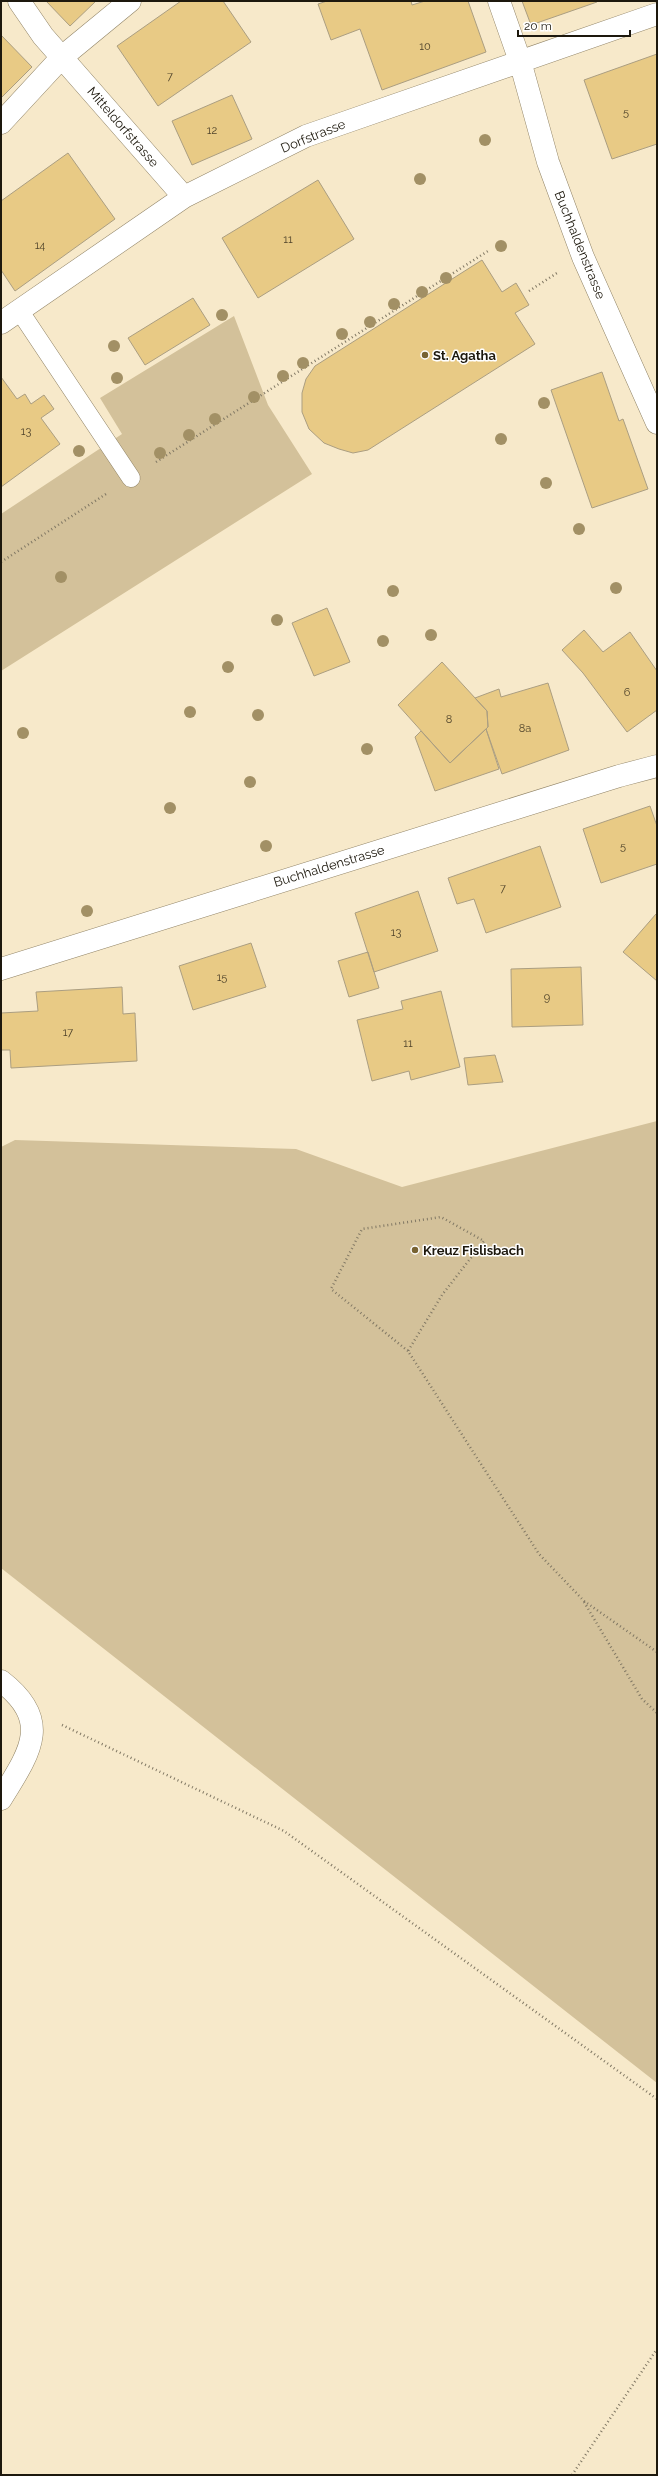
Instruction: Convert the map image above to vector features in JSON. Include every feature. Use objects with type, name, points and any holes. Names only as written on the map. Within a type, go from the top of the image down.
[{"type":"street","name":"Mitteldorfstrasse","points":[[18,1],[43,36],[184,197]]},
{"type":"street","points":[[1,123],[62,57],[130,1]]},
{"type":"street","name":"Buchhaldenstrasse","points":[[499,1],[520,61],[548,162],[583,257],[657,423]]},
{"type":"street","name":"Dorfstrasse","points":[[1,323],[184,197],[306,136],[657,14]]},
{"type":"street","name":"Buchhaldenstrasse","points":[[1,969],[619,776],[657,766]]},
{"type":"street","points":[[1,1681],[19,1694],[31,1715],[33,1739],[15,1776],[1,1799]]},
{"type":"lane","points":[[19,310],[131,478]]},
{"type":"path","points":[[1,562],[488,251]]},
{"type":"path","points":[[408,1351],[442,1295],[484,1241],[441,1217],[362,1229],[331,1289],[408,1351],[539,1554],[584,1601],[657,1652]]},
{"type":"path","points":[[584,1601],[642,1699],[657,1713]]},
{"type":"path","points":[[31,1715],[50,1719],[284,1831],[657,2099]]},
{"type":"path","points":[[572,2475],[657,2348]]},
{"type":"shaded area","points":[[234,316],[268,405],[312,474],[1,671],[1,514],[122,434],[100,398]]},
{"type":"shaded area","points":[[657,1121],[657,2083],[1,1568],[1,1147],[15,1140],[296,1149],[402,1187]]},
{"type":"building","points":[[46,1],[96,1],[70,26]]},
{"type":"building","points":[[181,1],[223,1],[251,42],[158,106],[117,46]]},
{"type":"building","points":[[327,1],[411,1],[412,5],[425,1],[468,1],[486,52],[382,90],[360,29],[331,40],[318,4]]},
{"type":"building","points":[[522,1],[597,1],[597,2],[531,25]]},
{"type":"building","points":[[1,35],[32,67],[1,98]]},
{"type":"building","points":[[657,54],[657,144],[612,159],[584,80]]},
{"type":"building","points":[[232,95],[252,139],[192,165],[172,121]]},
{"type":"building","points":[[68,153],[115,219],[15,291],[1,270],[1,201]]},
{"type":"building","points":[[318,180],[354,239],[258,298],[222,238]]},
{"type":"building","name":"St. Agatha","points":[[482,260],[502,292],[516,283],[529,305],[515,313],[535,344],[368,450],[353,453],[339,449],[324,443],[309,429],[302,412],[302,393],[306,379],[315,366]]},
{"type":"building","points":[[193,298],[210,325],[145,365],[128,338]]},
{"type":"building","points":[[602,372],[619,421],[623,419],[648,489],[592,508],[551,390]]},
{"type":"building","points":[[1,377],[17,399],[25,394],[31,404],[44,395],[54,409],[41,418],[60,444],[1,487]]},
{"type":"building","points":[[327,608],[350,662],[314,676],[292,623]]},
{"type":"building","points":[[584,630],[603,652],[630,632],[657,671],[657,710],[627,732],[583,673],[562,650]]},
{"type":"building","points":[[442,662],[487,711],[488,727],[450,763],[398,705]]},
{"type":"building","points":[[548,683],[569,750],[502,774],[486,729],[488,727],[487,711],[475,698],[499,689],[501,697]]},
{"type":"building","points":[[486,729],[499,769],[435,791],[415,737],[421,731],[450,763]]},
{"type":"building","points":[[650,806],[657,826],[657,864],[601,883],[583,829]]},
{"type":"building","points":[[540,846],[561,907],[486,933],[474,899],[457,904],[448,878]]},
{"type":"building","points":[[418,891],[438,951],[374,972],[355,913]]},
{"type":"building","points":[[656,914],[657,915],[657,981],[623,952]]},
{"type":"building","points":[[251,943],[266,987],[193,1010],[179,966]]},
{"type":"building","points":[[368,952],[379,988],[349,997],[338,961]]},
{"type":"building","points":[[581,967],[583,1025],[512,1027],[511,969]]},
{"type":"building","points":[[122,987],[123,1014],[135,1013],[137,1061],[11,1068],[10,1050],[1,1050],[1,1013],[38,1011],[36,992]]},
{"type":"building","points":[[441,991],[460,1067],[411,1080],[409,1071],[372,1081],[357,1020],[403,1009],[401,1001]]},
{"type":"building","points":[[495,1055],[503,1082],[468,1085],[464,1058]]},
{"type":"place","name":"St. Agatha","points":[[425,355]]},
{"type":"place","name":"Kreuz Fislisbach","points":[[415,1250]]}]
